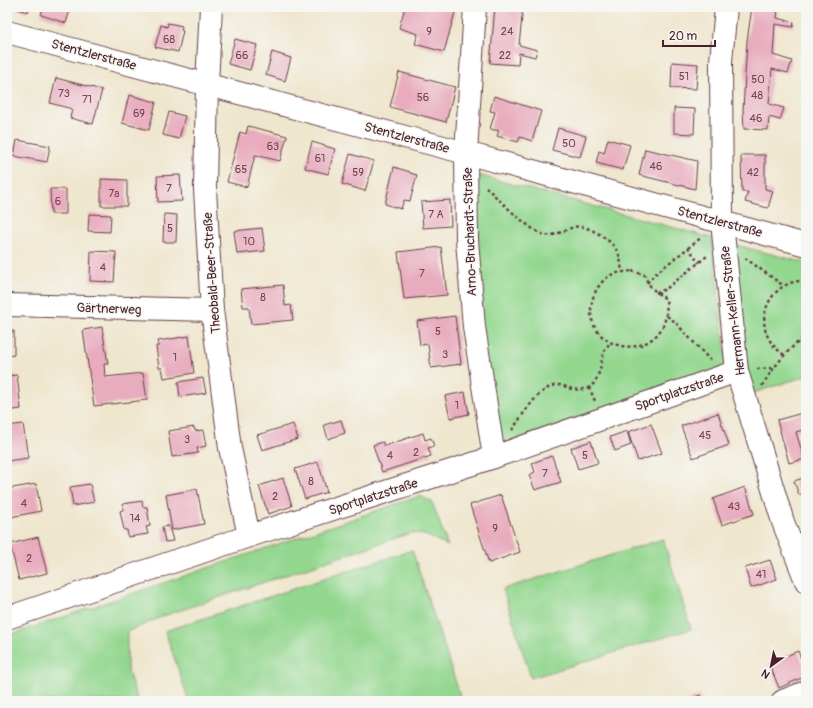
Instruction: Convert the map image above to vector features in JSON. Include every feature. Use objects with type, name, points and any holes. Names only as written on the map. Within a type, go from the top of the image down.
[{"type":"street","name":"Theobald-Beer-Straße","points":[[211,7],[207,84],[205,188],[212,310],[230,448],[249,536]]},
{"type":"street","name":"Arno-Bruchardt-Straße","points":[[475,7],[466,153],[467,240],[474,327],[494,457]]},
{"type":"street","name":"Hermann-Keller-Straße","points":[[726,7],[721,61],[723,232],[737,371],[783,522],[806,581]]},
{"type":"street","name":"Stentzlerstraße","points":[[7,32],[466,153],[723,232],[806,245]]},
{"type":"street","name":"Gärtnerweg","points":[[7,305],[212,310]]},
{"type":"street","name":"Sportplatzstraße","points":[[7,618],[249,536],[494,457],[737,371]]},
{"type":"street","points":[[783,701],[806,692]]},
{"type":"path","points":[[482,182],[528,225],[544,235],[553,235],[575,226],[584,226],[609,241],[618,251],[622,272]]},
{"type":"path","points":[[647,283],[655,274],[688,247],[723,232]]},
{"type":"path","points":[[656,293],[666,289],[699,262],[723,232]]},
{"type":"path","points":[[723,232],[784,286]]},
{"type":"path","points":[[688,247],[699,262]]},
{"type":"path","points":[[632,271],[645,275],[647,283],[656,293],[666,298],[667,316],[662,328],[656,337],[646,343],[634,347],[622,347],[610,342],[601,335],[594,324],[591,314],[591,304],[595,292],[611,275],[622,272],[632,271]]},
{"type":"path","points":[[784,355],[777,350],[769,339],[765,326],[764,315],[773,295],[784,286],[800,280],[806,281]]},
{"type":"path","points":[[667,316],[674,321],[713,363]]},
{"type":"path","points":[[748,410],[773,368],[784,355],[806,336]]},
{"type":"path","points":[[510,433],[531,403],[541,393],[552,386],[561,385],[576,390],[589,387],[596,380],[605,351],[610,342]]},
{"type":"green space","points":[[474,174],[712,238],[727,367],[497,446],[477,310]]},
{"type":"green space","points":[[732,244],[806,263],[806,376],[750,394]]},
{"type":"green space","points":[[420,496],[432,502],[448,546],[435,539],[416,533],[411,533],[163,616],[127,632],[127,669],[138,701],[7,701],[7,636]]},
{"type":"green space","points":[[663,539],[691,629],[531,678],[503,589]]},
{"type":"green space","points":[[412,550],[462,701],[189,701],[165,631]]},
{"type":"building","points":[[11,7],[30,7],[28,12]]},
{"type":"building","points":[[43,7],[71,7],[66,23],[41,15]]},
{"type":"building","points":[[405,7],[435,7],[455,12],[444,52],[415,44],[418,34],[399,28]]},
{"type":"building","points":[[495,7],[523,7],[519,45],[537,50],[535,57],[519,53],[518,65],[490,63]]},
{"type":"building","points":[[752,7],[778,7],[777,18],[794,22],[793,27],[775,24],[773,55],[792,61],[788,73],[772,69],[769,104],[784,108],[780,120],[769,117],[768,130],[744,129],[743,110],[747,41]]},
{"type":"building","points":[[168,23],[182,26],[181,30],[183,31],[178,52],[155,47],[161,25],[167,27]]},
{"type":"building","points":[[235,39],[257,45],[250,70],[228,64]]},
{"type":"building","points":[[272,52],[291,58],[285,81],[266,75]]},
{"type":"building","points":[[672,62],[698,64],[696,89],[671,88]]},
{"type":"building","points":[[399,72],[455,87],[446,122],[390,107]]},
{"type":"building","points":[[56,78],[102,90],[93,124],[70,118],[72,109],[50,103]]},
{"type":"building","points":[[129,95],[156,102],[149,130],[122,123]]},
{"type":"building","points":[[494,96],[541,111],[532,141],[520,137],[518,142],[497,136],[499,131],[490,129],[495,112],[490,111]]},
{"type":"building","points":[[674,108],[695,109],[694,134],[674,133]]},
{"type":"building","points":[[169,112],[185,116],[179,139],[163,135]]},
{"type":"building","points":[[248,126],[287,136],[280,161],[255,155],[247,187],[227,182],[240,132],[246,134]]},
{"type":"building","points":[[558,128],[586,136],[580,157],[552,150]]},
{"type":"building","points":[[608,139],[630,145],[623,170],[596,163],[599,151],[604,153]]},
{"type":"building","points":[[17,140],[50,146],[47,162],[14,156]]},
{"type":"building","points":[[312,142],[335,149],[328,174],[305,168]]},
{"type":"building","points":[[645,149],[697,161],[695,189],[639,175]]},
{"type":"building","points":[[350,154],[374,161],[365,191],[342,184]]},
{"type":"building","points":[[741,155],[765,155],[765,189],[773,191],[768,208],[745,202],[748,192],[742,192]]},
{"type":"building","points":[[394,167],[417,175],[410,201],[404,200],[401,209],[385,204]]},
{"type":"building","points":[[180,175],[182,201],[158,202],[157,176]]},
{"type":"building","points":[[101,179],[127,180],[127,206],[101,206]]},
{"type":"building","points":[[50,189],[66,189],[66,214],[51,214]]},
{"type":"building","points":[[450,200],[451,226],[423,228],[421,202]]},
{"type":"building","points":[[89,214],[111,215],[110,232],[88,231]]},
{"type":"building","points":[[164,214],[177,215],[176,242],[163,242]]},
{"type":"building","points":[[262,228],[265,251],[237,254],[234,231]]},
{"type":"building","points":[[441,247],[447,295],[404,299],[398,252]]},
{"type":"building","points":[[91,251],[116,252],[114,282],[90,281]]},
{"type":"building","points":[[283,285],[285,306],[291,305],[293,320],[251,324],[249,307],[243,307],[241,289]]},
{"type":"building","points":[[455,316],[461,364],[431,368],[428,344],[420,345],[417,321]]},
{"type":"building","points":[[102,327],[108,364],[104,364],[105,377],[143,373],[147,400],[94,406],[83,330]]},
{"type":"building","points":[[14,331],[14,355],[7,356],[7,332]]},
{"type":"building","points":[[189,336],[194,373],[164,378],[162,368],[159,368],[156,346],[159,346],[158,341]]},
{"type":"building","points":[[17,375],[21,409],[7,411],[7,376]]},
{"type":"building","points":[[203,378],[206,393],[180,397],[178,382]]},
{"type":"building","points":[[465,392],[469,414],[450,418],[445,396]]},
{"type":"building","points":[[806,412],[806,429],[796,432],[804,459],[789,463],[777,420]]},
{"type":"building","points":[[718,413],[729,445],[693,458],[681,426]]},
{"type":"building","points":[[341,420],[345,433],[328,439],[324,425]]},
{"type":"building","points":[[23,424],[28,458],[7,461],[7,426]]},
{"type":"building","points":[[293,424],[298,439],[262,450],[257,435]]},
{"type":"building","points":[[651,424],[662,453],[638,461],[628,432]]},
{"type":"building","points":[[194,427],[195,431],[203,430],[206,446],[197,448],[198,453],[172,457],[168,431]]},
{"type":"building","points":[[627,431],[631,445],[615,451],[610,437]]},
{"type":"building","points":[[423,433],[425,440],[431,438],[434,446],[428,448],[431,456],[382,472],[373,445],[383,442],[384,446]]},
{"type":"building","points":[[591,441],[598,463],[578,469],[571,448]]},
{"type":"building","points":[[552,456],[561,482],[535,490],[529,475],[535,472],[532,463]]},
{"type":"building","points":[[318,462],[327,492],[305,499],[295,469]]},
{"type":"building","points":[[806,477],[806,492],[799,495],[794,481]]},
{"type":"building","points":[[283,478],[292,506],[268,514],[259,486]]},
{"type":"building","points":[[36,484],[41,511],[11,517],[7,489]]},
{"type":"building","points":[[90,484],[94,502],[73,506],[70,487]]},
{"type":"building","points":[[745,487],[754,514],[722,525],[713,499]]},
{"type":"building","points":[[197,489],[204,524],[172,530],[166,495]]},
{"type":"building","points":[[501,495],[520,552],[489,563],[470,505]]},
{"type":"building","points":[[142,501],[143,507],[147,507],[150,526],[146,527],[148,534],[128,537],[127,530],[124,530],[120,511],[123,510],[123,504]]},
{"type":"building","points":[[169,526],[173,541],[165,542],[162,527]]},
{"type":"building","points":[[38,537],[47,573],[19,580],[10,544]]},
{"type":"building","points":[[770,560],[777,579],[751,588],[745,568]]},
{"type":"building","points":[[798,651],[806,671],[806,676],[779,688],[769,663]]},
{"type":"building","points":[[700,695],[702,701],[685,701]]}]
